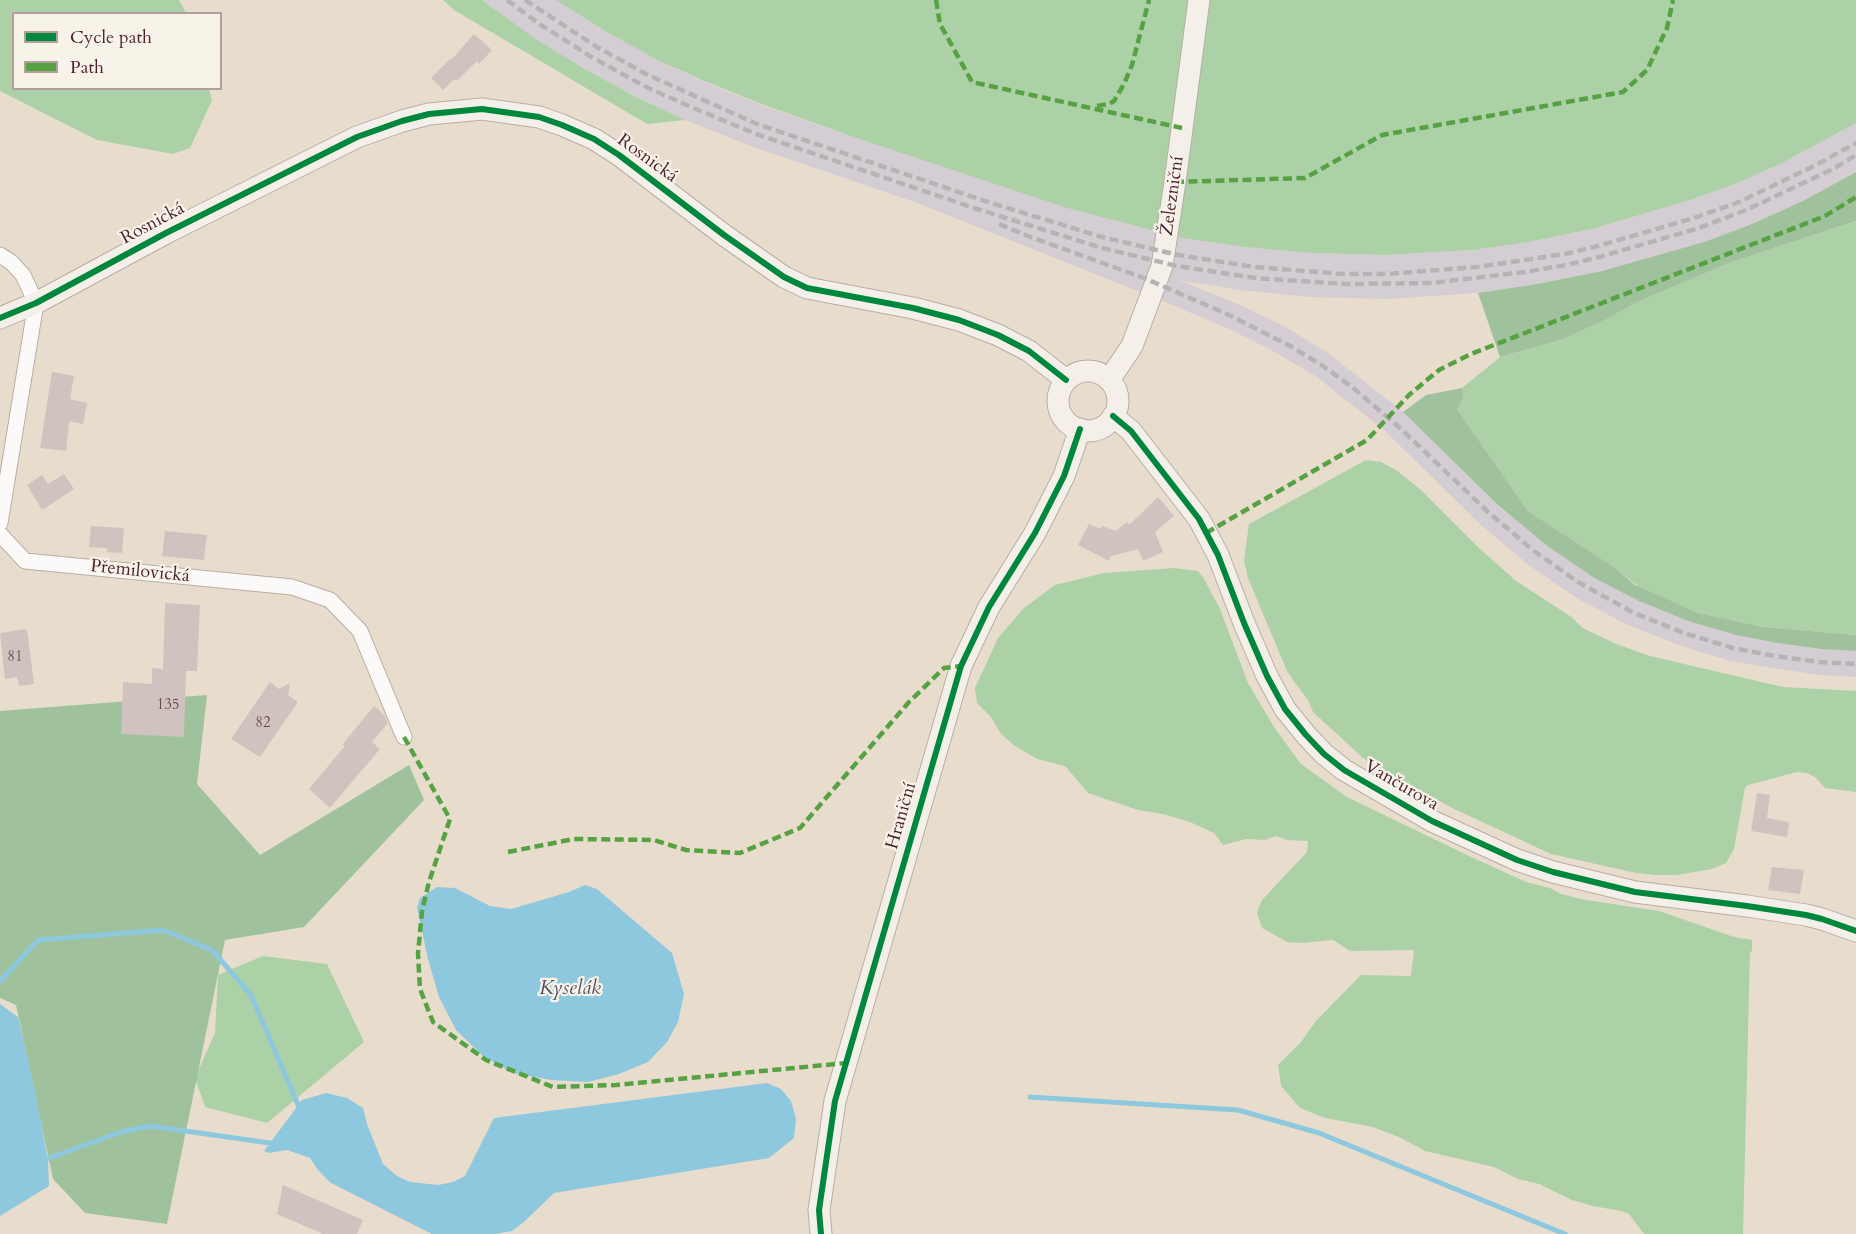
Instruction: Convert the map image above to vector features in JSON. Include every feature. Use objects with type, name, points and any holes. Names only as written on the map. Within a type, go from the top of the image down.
[{"type":"street","name":"Železniční","points":[[1110,380],[1132,346],[1162,266],[1198,0]]},
{"type":"street","name":"Rosnická","points":[[0,318],[36,303],[166,233],[357,137],[429,114],[482,109],[539,117],[594,140],[620,155],[724,235],[784,277],[807,288],[913,308],[959,320],[998,335],[1029,351],[1066,380]]},
{"type":"street","points":[[0,255],[12,262],[23,275],[36,303],[0,523]]},
{"type":"street","points":[[1088,370],[1110,380],[1117,393],[1117,409],[1108,423],[1095,430],[1080,429],[1067,422],[1059,409],[1059,394],[1066,380],[1088,370]]},
{"type":"street","name":"Vančurova","points":[[1113,416],[1131,431],[1199,519],[1218,555],[1263,665],[1286,709],[1324,754],[1344,770],[1432,821],[1518,860],[1553,872],[1635,892],[1806,915],[1856,931]]},
{"type":"street","name":"Hraniční","points":[[821,1234],[819,1210],[835,1101],[961,666],[989,607],[1035,533],[1064,476],[1080,429]]},
{"type":"street","name":"Přemilovická","points":[[0,534],[25,561],[292,587],[330,600],[360,631],[404,737]]},
{"type":"shaded area","points":[[482,0],[556,0],[657,60],[702,81],[764,106],[1067,208],[1182,238],[1311,253],[1386,255],[1473,250],[1529,242],[1592,229],[1735,184],[1784,162],[1856,123],[1856,172],[1803,201],[1752,224],[1704,242],[1602,271],[1478,293],[1387,299],[1309,297],[1239,290],[1179,280],[1284,326],[1328,353],[1403,412],[1498,505],[1546,545],[1594,578],[1639,601],[1688,621],[1736,635],[1821,649],[1856,651],[1856,677],[1818,675],[1730,661],[1679,645],[1628,625],[1580,600],[1530,566],[1480,524],[1385,431],[1314,375],[1271,350],[1229,329],[1165,302],[912,201],[753,147],[685,120],[583,68],[533,37]]},
{"type":"green space","points":[[0,0],[179,0],[185,12],[12,12],[12,90],[209,90],[212,100],[190,148],[173,154],[97,140],[0,91]]},
{"type":"green space","points":[[443,0],[482,0],[533,37],[583,68],[685,120],[647,124],[454,10]]},
{"type":"green space","points":[[556,0],[1856,0],[1856,123],[1784,162],[1735,184],[1592,229],[1529,242],[1473,250],[1386,255],[1311,253],[1244,247],[1182,238],[1067,208],[764,105],[657,60]]},
{"type":"green space","points":[[1856,172],[1856,221],[1732,262],[1637,302],[1564,339],[1500,357],[1478,293],[1602,271],[1704,242],[1803,201]]},
{"type":"green space","points":[[1856,221],[1856,635],[1763,627],[1698,613],[1642,589],[1614,567],[1528,511],[1457,409],[1464,397],[1462,388],[1500,357],[1564,339],[1637,302],[1732,262]]},
{"type":"green space","points":[[1462,388],[1464,397],[1457,409],[1528,511],[1614,567],[1635,585],[1698,613],[1763,627],[1856,635],[1856,651],[1821,649],[1736,635],[1688,621],[1639,601],[1594,578],[1546,545],[1498,505],[1403,412],[1426,395]]},
{"type":"green space","points":[[1366,460],[1381,462],[1396,470],[1421,490],[1516,581],[1570,616],[1583,628],[1616,644],[1650,656],[1783,687],[1856,691],[1856,792],[1825,788],[1815,777],[1797,772],[1748,785],[1745,788],[1734,849],[1726,863],[1712,869],[1677,875],[1656,875],[1636,873],[1551,854],[1450,807],[1363,758],[1313,712],[1308,700],[1287,671],[1248,578],[1244,561],[1249,524]]},
{"type":"green space","points":[[1174,568],[1198,571],[1203,577],[1220,609],[1248,683],[1274,727],[1301,764],[1347,797],[1526,882],[1586,900],[1659,911],[1734,937],[1752,940],[1743,1234],[1644,1234],[1629,1214],[1621,1211],[1572,1200],[1539,1184],[1518,1179],[1494,1167],[1425,1151],[1399,1137],[1373,1127],[1325,1118],[1300,1108],[1281,1086],[1278,1065],[1301,1042],[1316,1021],[1361,975],[1411,976],[1414,950],[1350,951],[1333,940],[1287,942],[1262,928],[1257,912],[1262,900],[1307,852],[1308,841],[1287,840],[1276,836],[1265,840],[1246,839],[1223,845],[1214,833],[1190,822],[1138,810],[1088,793],[1065,766],[1037,759],[1015,746],[1001,734],[991,717],[977,703],[975,688],[998,638],[1024,608],[1055,585],[1104,573]]},
{"type":"green space","points":[[207,695],[197,784],[260,855],[409,765],[424,800],[304,927],[225,940],[167,1224],[85,1213],[53,1179],[16,1005],[0,998],[0,711]]},
{"type":"green space","points":[[263,956],[327,964],[364,1042],[267,1123],[205,1107],[195,1078],[215,1033],[218,975]]},
{"type":"water","name":"Kyselák","points":[[585,885],[597,889],[672,953],[684,994],[678,1022],[667,1042],[648,1062],[619,1074],[588,1082],[551,1080],[513,1073],[483,1056],[456,1030],[439,997],[428,959],[417,908],[420,898],[437,887],[455,888],[490,906],[511,909]]},
{"type":"water","points":[[0,1004],[18,1017],[48,1160],[49,1186],[0,1216]]},
{"type":"water","points":[[767,1083],[781,1089],[791,1101],[796,1119],[794,1138],[769,1158],[554,1193],[512,1231],[495,1234],[432,1234],[331,1183],[310,1158],[287,1150],[269,1153],[264,1151],[302,1100],[326,1093],[347,1098],[363,1108],[383,1164],[397,1176],[410,1182],[438,1185],[453,1182],[465,1176],[494,1118]]},
{"type":"building","points":[[474,34],[492,50],[479,64],[477,61],[457,81],[454,79],[443,90],[431,78]]},
{"type":"building","points":[[52,372],[74,376],[70,399],[87,403],[83,424],[69,421],[66,451],[40,448]]},
{"type":"building","points":[[64,474],[74,489],[42,510],[27,485],[42,475],[48,484]]},
{"type":"building","points":[[1158,497],[1174,516],[1155,532],[1163,552],[1143,561],[1138,549],[1111,556],[1109,561],[1078,545],[1089,524],[1100,529],[1102,526],[1116,531],[1127,522],[1129,525]]},
{"type":"building","points":[[91,526],[124,528],[122,553],[107,552],[107,548],[89,547]]},
{"type":"building","points":[[165,531],[207,535],[204,560],[162,556]]},
{"type":"building","points":[[165,603],[200,605],[197,671],[186,671],[184,737],[121,734],[123,682],[152,684],[152,668],[163,669]]},
{"type":"building","points":[[27,629],[34,684],[19,686],[17,677],[5,679],[0,633]]},
{"type":"building","points":[[270,682],[279,689],[290,683],[288,695],[298,702],[260,757],[231,739]]},
{"type":"building","points":[[374,706],[384,715],[388,723],[372,742],[380,749],[330,808],[309,789],[345,746],[342,745]]},
{"type":"building","points":[[1757,793],[1770,795],[1767,818],[1789,822],[1787,837],[1751,831]]},
{"type":"building","points":[[1772,867],[1804,870],[1800,894],[1768,890]]},
{"type":"building","points":[[283,1185],[363,1220],[357,1234],[323,1234],[277,1214]]},
{"type":"waterway","points":[[0,981],[38,940],[163,930],[212,950],[251,995],[301,1112]]},
{"type":"waterway","points":[[1030,1097],[1238,1110],[1319,1133],[1565,1234]]},
{"type":"waterway","points":[[41,1161],[121,1132],[150,1126],[277,1144]]},
{"type":"railway","points":[[507,0],[590,56],[644,86],[756,134],[974,208],[1102,248],[1177,266],[1255,278],[1345,284],[1431,283],[1566,265],[1699,228],[1746,210],[1833,169],[1856,155]]},
{"type":"railway","points":[[525,0],[597,47],[648,75],[757,124],[991,203],[1102,237],[1178,255],[1255,267],[1343,274],[1386,274],[1477,267],[1565,254],[1694,218],[1739,202],[1856,143]]},
{"type":"railway","points":[[999,224],[1144,278],[1227,314],[1292,347],[1352,387],[1534,551],[1578,582],[1634,613],[1684,633],[1733,648],[1819,662],[1856,664]]},
{"type":"marked path","points":[[936,0],[940,24],[972,82],[1182,128]]},
{"type":"marked path","points":[[1097,106],[1114,101],[1124,84],[1132,65],[1149,0]]},
{"type":"marked path","points":[[1175,182],[1305,178],[1382,135],[1623,92],[1647,70],[1667,28],[1673,0]]},
{"type":"marked path","points":[[1206,533],[1367,440],[1409,395],[1439,370],[1471,354],[1825,216],[1856,197]]},
{"type":"marked path","points":[[508,852],[574,839],[654,840],[686,850],[740,853],[800,828],[909,702],[944,668],[961,666]]},
{"type":"marked path","points":[[404,737],[450,819],[422,911],[418,954],[420,989],[433,1022],[486,1060],[553,1087],[616,1085],[846,1063]]},
{"type":"cycle path","points":[[0,318],[36,303],[166,233],[357,137],[429,114],[482,109],[539,117],[594,139],[784,277],[807,288],[913,308],[959,320],[998,335],[1029,351],[1066,380]]},
{"type":"cycle path","points":[[1113,416],[1131,431],[1199,519],[1218,555],[1267,676],[1285,709],[1324,754],[1344,770],[1432,821],[1517,860],[1553,872],[1635,892],[1806,915],[1856,931]]},
{"type":"cycle path","points":[[821,1234],[819,1210],[835,1101],[961,666],[989,607],[1035,533],[1064,476],[1080,429]]}]
